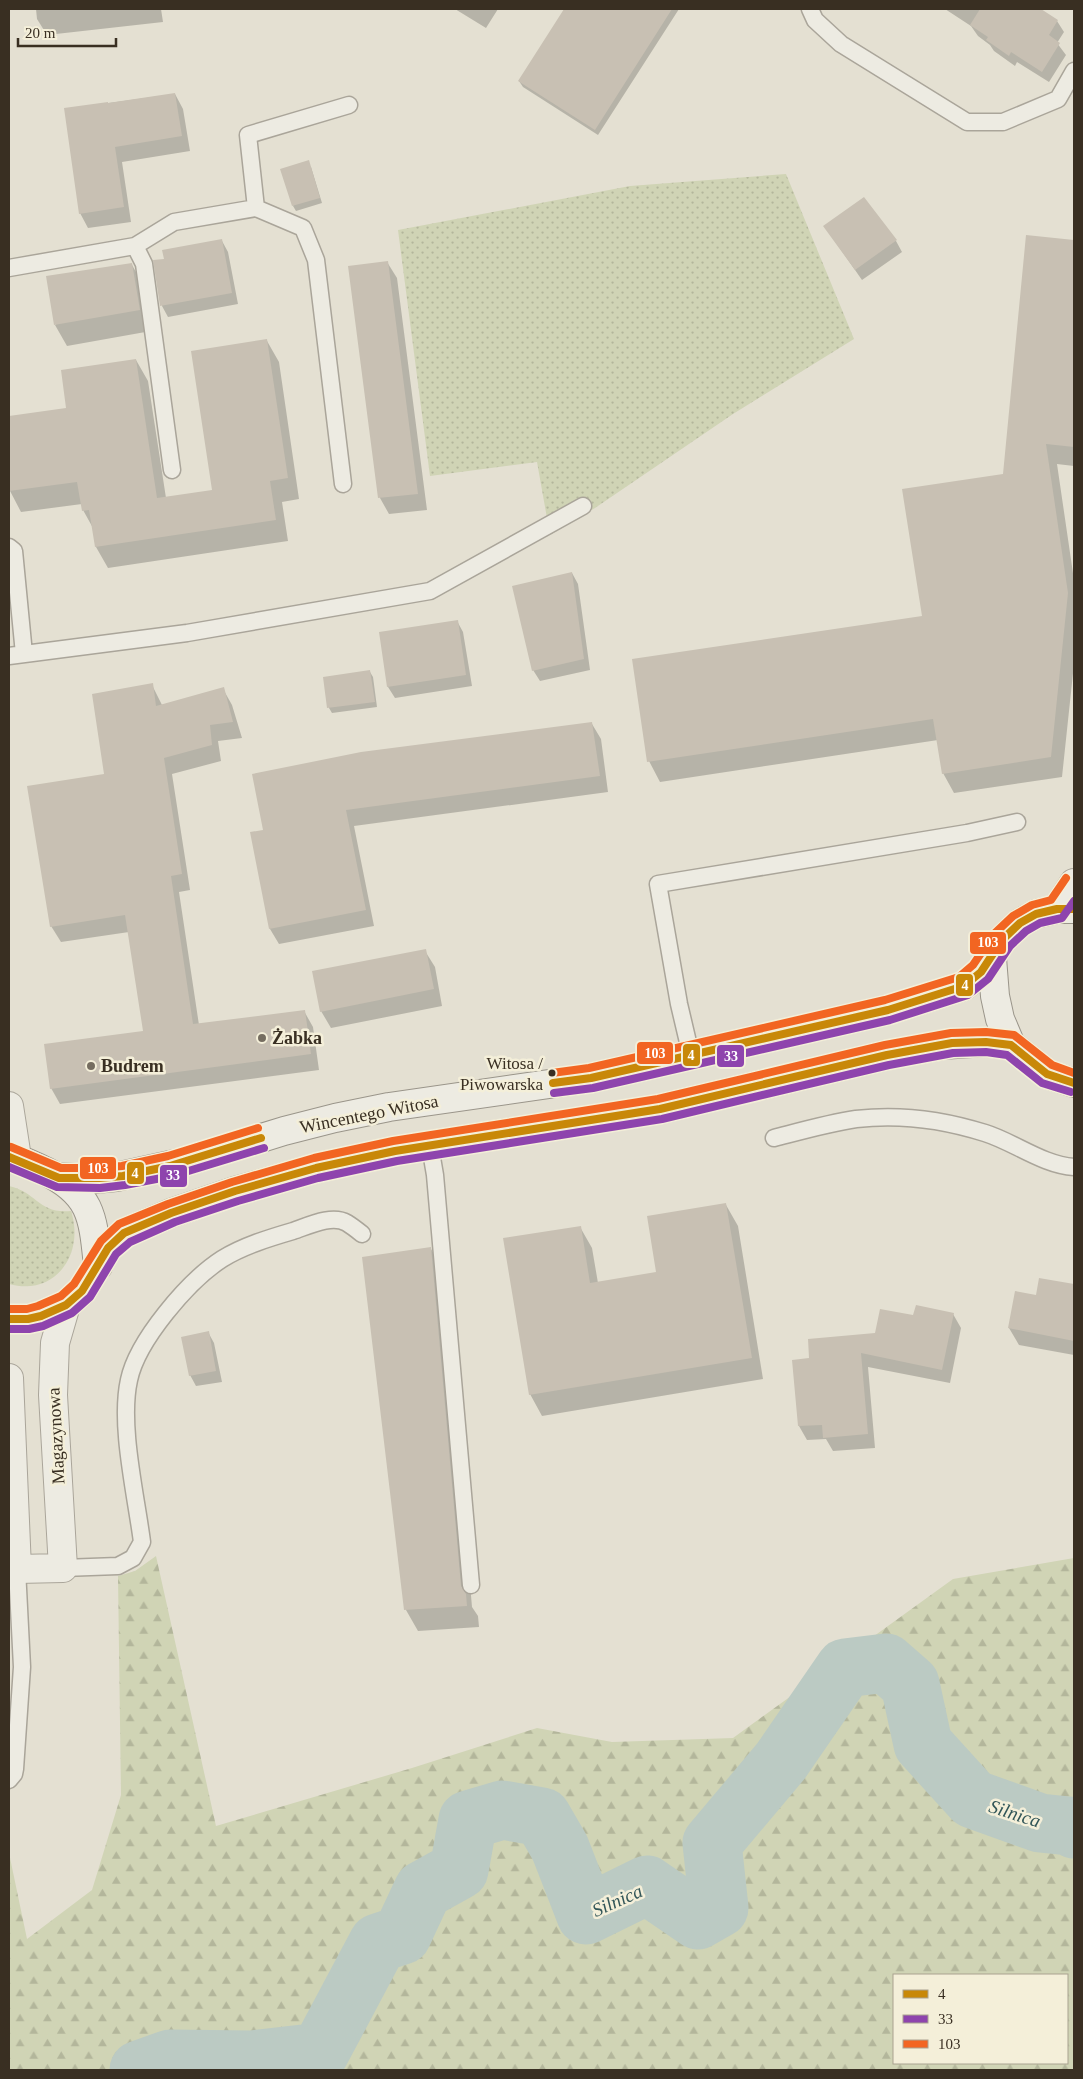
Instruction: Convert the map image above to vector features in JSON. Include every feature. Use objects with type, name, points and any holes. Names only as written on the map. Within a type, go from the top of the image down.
[{"type":"main road","points":[[1065,909],[1074,883]]},
{"type":"main road","name":"Wincentego Witosa","points":[[58,1177],[95,1179],[116,1177],[184,1162],[284,1131],[335,1118],[389,1107],[592,1078],[888,1010],[964,986],[981,972],[992,958],[1002,940],[1020,923],[1036,914],[1065,909]]},
{"type":"main road","points":[[992,958],[995,996],[1000,1019],[1011,1046]]},
{"type":"main road","points":[[9,1319],[28,1319],[41,1316],[66,1305],[82,1290],[108,1248],[124,1233],[171,1213],[235,1191],[316,1168],[395,1150],[660,1109],[887,1055],[942,1044],[986,1042],[1011,1046],[1047,1074],[1074,1083]]},
{"type":"main road","points":[[9,1106],[13,1157],[58,1177],[78,1192],[91,1214],[98,1266]]},
{"type":"main road","name":"Magazynowa","points":[[63,1568],[52,1395],[55,1343],[66,1305]]},
{"type":"main road","points":[[9,1378],[17,1569],[63,1568]]},
{"type":"lane","points":[[810,9],[815,20],[841,44],[967,122],[1003,122],[1058,99],[1074,71]]},
{"type":"lane","points":[[256,208],[248,135],[349,104]]},
{"type":"lane","points":[[9,268],[135,246],[174,222],[256,208],[303,228],[316,260],[343,484]]},
{"type":"lane","points":[[135,246],[144,264],[172,470]]},
{"type":"lane","points":[[9,546],[14,551],[16,655],[187,633],[430,591],[583,506]]},
{"type":"lane","points":[[691,1055],[679,1004],[658,884],[967,833],[1017,822]]},
{"type":"lane","points":[[774,1138],[855,1119],[891,1117],[931,1120],[986,1133],[1051,1161],[1074,1167]]},
{"type":"lane","points":[[430,1146],[471,1585]]},
{"type":"lane","points":[[63,1568],[118,1566],[133,1558],[142,1542],[125,1406],[129,1379],[138,1355],[152,1332],[175,1304],[193,1284],[222,1260],[245,1248],[330,1219],[346,1222],[362,1234]]},
{"type":"lane","points":[[9,1780],[14,1774],[15,1768],[22,1667],[17,1569]]},
{"type":"green space","points":[[786,174],[854,339],[733,414],[595,508],[550,535],[537,462],[430,476],[398,230],[630,186]]},
{"type":"green space","points":[[9,1186],[26,1193],[51,1209],[71,1211],[74,1242],[70,1256],[63,1268],[53,1278],[40,1284],[26,1286],[9,1284]]},
{"type":"green space","points":[[156,1556],[216,1826],[412,1768],[537,1728],[612,1742],[733,1738],[953,1579],[1074,1558],[1074,2070],[9,2070],[9,1853],[27,1939],[92,1890],[121,1795],[118,1576],[135,1571]]},
{"type":"building","points":[[564,9],[672,9],[595,130],[518,81]]},
{"type":"building","points":[[980,9],[1041,9],[1058,20],[1049,35],[1060,43],[1042,72],[1011,52],[1009,56],[986,40],[988,37],[970,25]]},
{"type":"building","points":[[175,93],[182,136],[115,147],[124,207],[79,214],[64,108]]},
{"type":"building","points":[[309,160],[320,198],[292,206],[280,169]]},
{"type":"building","points":[[864,197],[897,240],[855,270],[823,226]]},
{"type":"building","points":[[1026,235],[1074,240],[1074,447],[1046,444],[1068,593],[1051,757],[942,774],[933,719],[647,762],[632,659],[922,616],[902,489],[1003,474]]},
{"type":"building","points":[[222,239],[232,293],[160,306],[153,260],[164,259],[162,250]]},
{"type":"building","points":[[388,261],[418,494],[378,498],[348,266]]},
{"type":"building","points":[[132,263],[140,310],[54,325],[46,276]]},
{"type":"building","points":[[267,339],[288,478],[270,481],[276,520],[95,547],[89,510],[82,511],[77,482],[9,491],[9,416],[66,408],[61,370],[136,359],[157,498],[212,490],[191,351]]},
{"type":"building","points":[[572,572],[584,659],[532,671],[512,586]]},
{"type":"building","points":[[458,620],[466,675],[387,687],[379,632]]},
{"type":"building","points":[[370,670],[375,702],[327,708],[323,677]]},
{"type":"building","points":[[153,683],[156,706],[224,687],[233,722],[210,725],[212,745],[164,758],[182,874],[171,876],[193,1024],[305,1010],[311,1054],[50,1089],[44,1044],[143,1031],[125,915],[50,927],[27,786],[104,774],[92,694]]},
{"type":"building","points":[[592,722],[600,776],[346,810],[366,910],[269,929],[250,832],[263,830],[252,774],[361,752]]},
{"type":"building","points":[[426,949],[434,989],[320,1012],[312,971]]},
{"type":"building","points":[[726,1203],[752,1358],[529,1395],[503,1238],[581,1226],[590,1283],[656,1272],[647,1216]]},
{"type":"building","points":[[431,1247],[461,1586],[466,1594],[467,1606],[404,1610],[362,1257]]},
{"type":"building","points":[[1039,1278],[1074,1284],[1074,1341],[1008,1328],[1015,1291],[1036,1295]]},
{"type":"building","points":[[916,1305],[954,1313],[942,1370],[861,1353],[868,1434],[823,1438],[822,1425],[798,1426],[792,1360],[809,1358],[808,1339],[875,1333],[880,1309],[913,1315]]},
{"type":"building","points":[[209,1331],[216,1371],[189,1376],[181,1337]]},
{"type":"waterway","name":"Silnica","points":[[139,2070],[170,2059],[251,2060],[320,2052],[378,1943],[402,1935],[423,1890],[459,1870],[468,1820],[502,1810],[542,1817],[560,1848],[586,1915],[647,1885],[698,1920],[719,1908],[712,1843],[781,1761],[845,1668],[886,1663],[910,1684],[923,1744],[973,1799],[1040,1823],[1069,1826],[1074,1829]]},
{"type":"transit line","name":"103","points":[[552,1073],[589,1068],[885,1000],[959,977],[973,965],[994,934],[1013,916],[1032,905],[1051,900],[1066,878]]},
{"type":"transit line","name":"33","points":[[554,1093],[593,1088],[890,1020],[968,995],[988,979],[1010,946],[1026,931],[1040,923],[1062,918],[1074,901]]},
{"type":"transit line","name":"4","points":[[553,1083],[591,1078],[888,1010],[964,986],[981,972],[1002,940],[1020,923],[1036,914],[1057,909],[1074,909]]},
{"type":"transit line","name":"103","points":[[9,1309],[27,1309],[61,1296],[74,1284],[101,1241],[119,1224],[168,1204],[232,1182],[314,1158],[393,1141],[658,1099],[885,1045],[951,1033],[986,1032],[1014,1035],[1052,1065],[1074,1073]]},
{"type":"transit line","name":"4","points":[[9,1319],[28,1319],[41,1316],[66,1305],[82,1291],[108,1248],[124,1233],[171,1213],[235,1191],[316,1168],[395,1151],[660,1109],[887,1055],[952,1043],[986,1042],[1011,1045],[1047,1074],[1074,1083]]},
{"type":"transit line","name":"33","points":[[9,1329],[29,1329],[43,1326],[72,1313],[90,1297],[116,1254],[130,1242],[175,1222],[238,1201],[318,1178],[397,1161],[662,1119],[889,1065],[953,1053],[986,1052],[1007,1055],[1042,1083],[1071,1092]]},
{"type":"transit line","name":"103","points":[[11,1147],[61,1168],[99,1168],[122,1166],[168,1156],[258,1128]]},
{"type":"transit line","name":"4","points":[[9,1157],[59,1178],[99,1178],[123,1176],[170,1166],[261,1138]]},
{"type":"transit line","name":"33","points":[[9,1167],[57,1187],[100,1188],[172,1176],[264,1148]]},
{"type":"place","name":"Żabka","points":[[262,1038]]},
{"type":"place","name":"Budrem","points":[[91,1066]]},
{"type":"place","name":"Witosa / Piwowarska","points":[[552,1073]]}]
